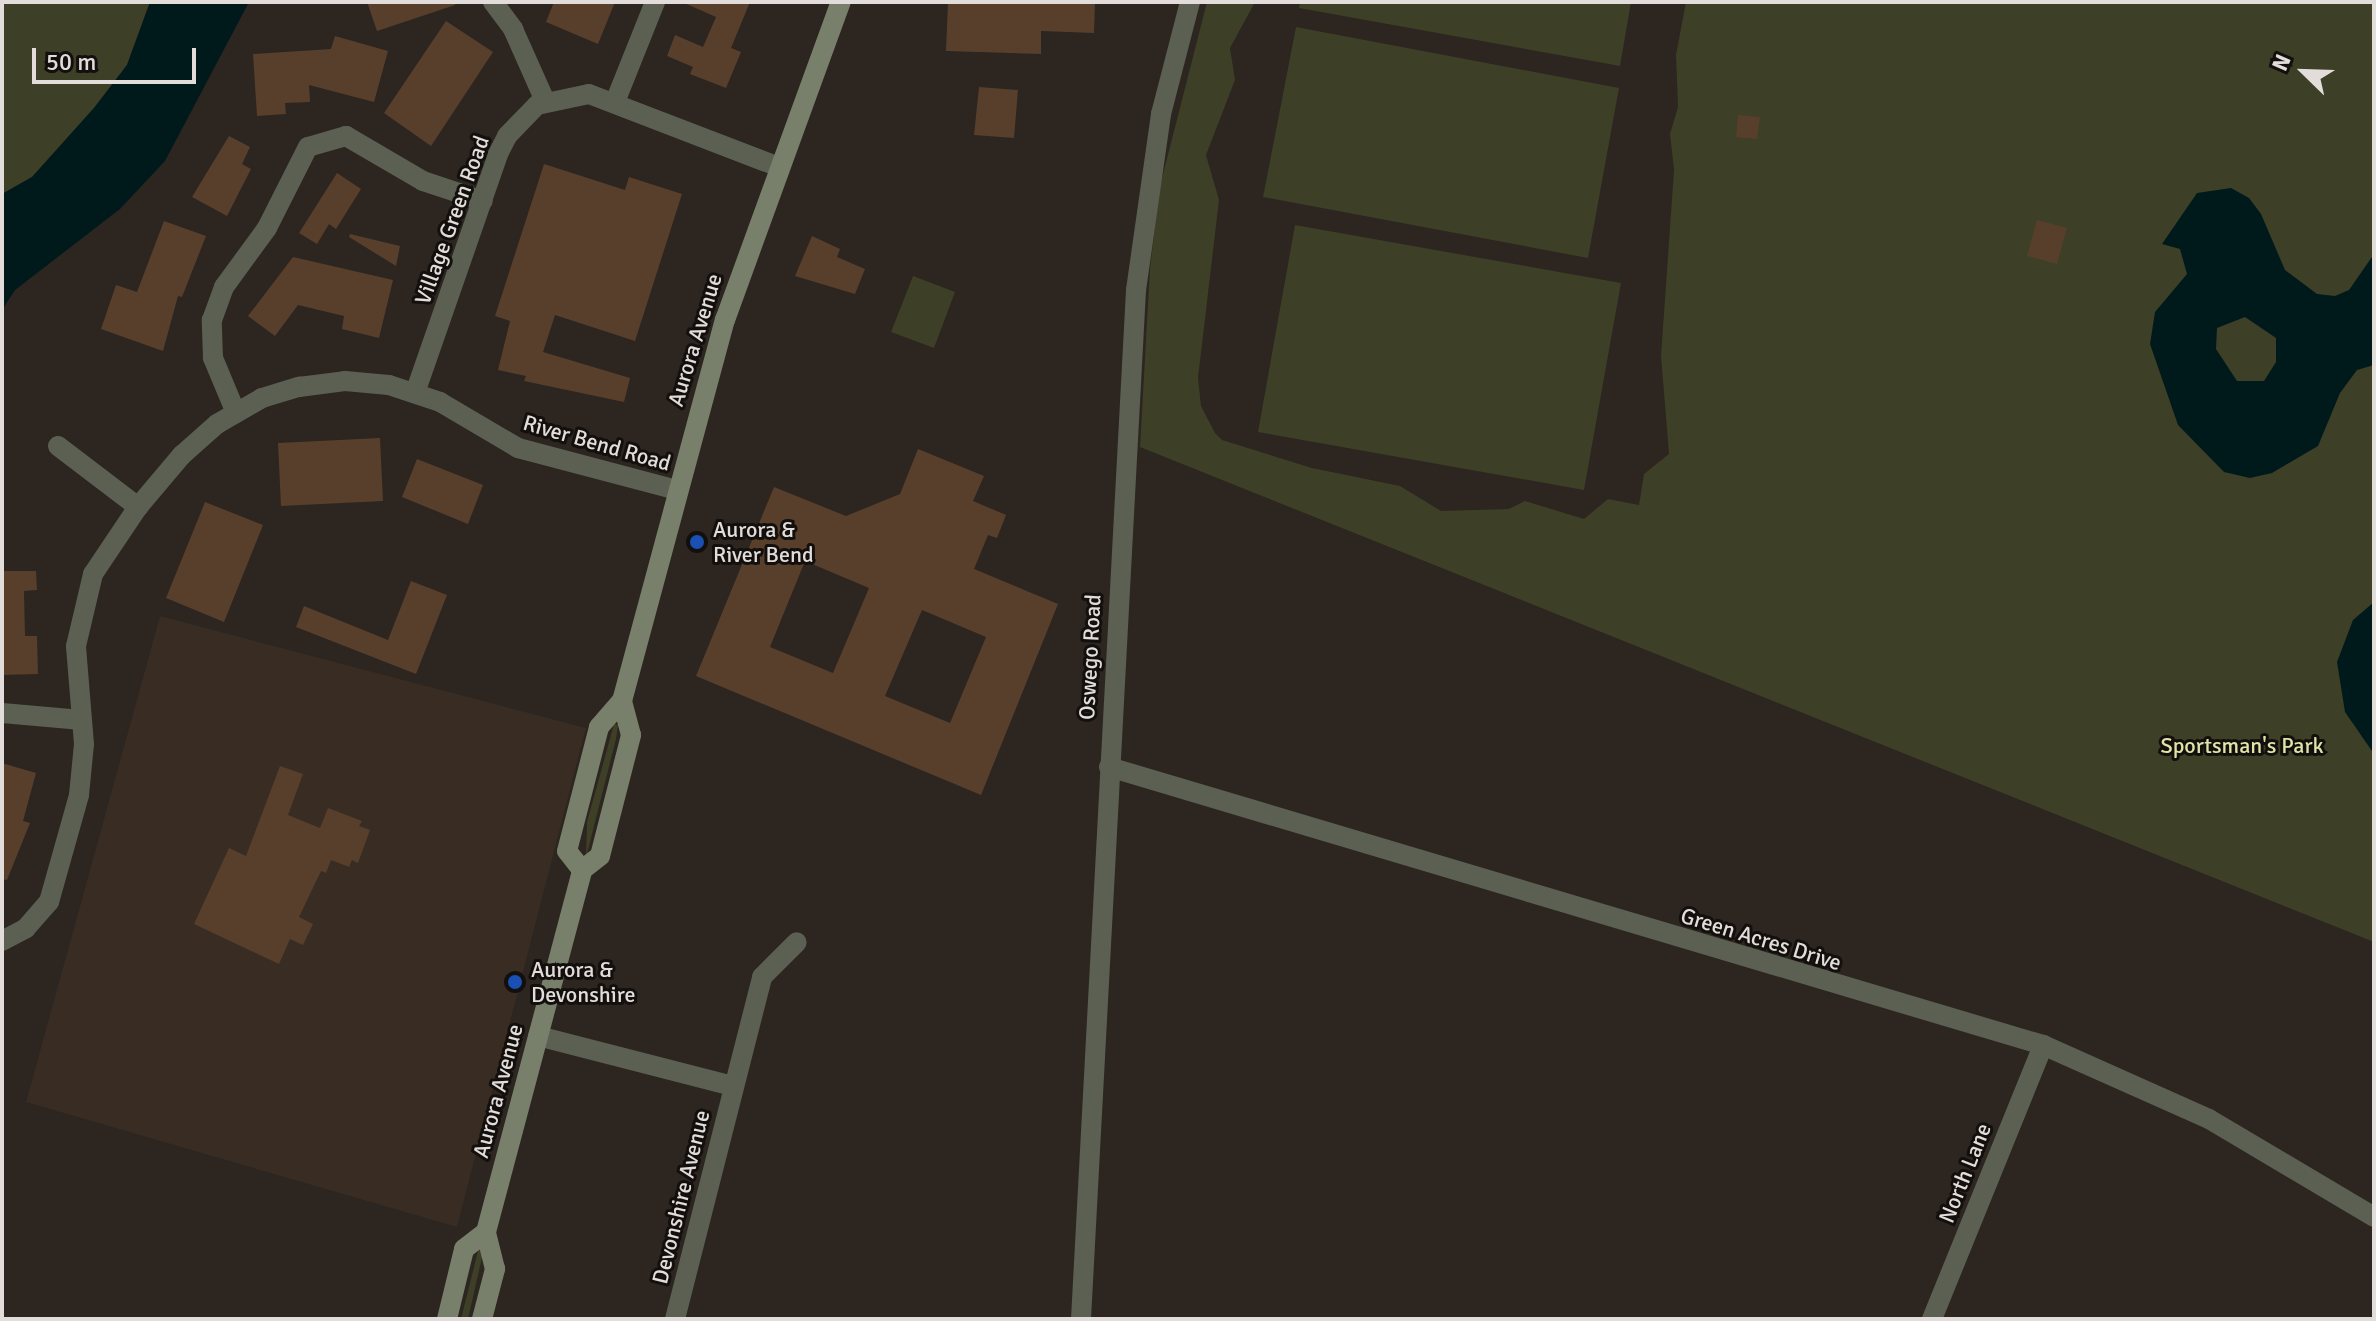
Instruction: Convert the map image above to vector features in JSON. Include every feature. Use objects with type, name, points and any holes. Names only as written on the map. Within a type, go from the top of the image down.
[{"type":"main road","name":"Aurora Avenue","points":[[582,870],[567,851],[599,727],[622,701],[725,320],[777,166],[841,2]]},
{"type":"main road","name":"Aurora Avenue","points":[[482,1319],[495,1269],[486,1232],[582,870],[600,856],[631,735],[622,701]]},
{"type":"main road","name":"Aurora Avenue","points":[[447,1319],[464,1249],[486,1232]]},
{"type":"street","points":[[493,2],[513,29],[545,101],[589,94],[777,166]]},
{"type":"street","points":[[615,102],[655,2]]},
{"type":"street","name":"Oswego Road","points":[[1081,1319],[1109,767],[1140,250],[1161,114],[1190,2]]},
{"type":"street","name":"Village Green Road","points":[[415,393],[507,136],[545,101]]},
{"type":"street","points":[[236,413],[213,358],[212,320],[224,287],[267,228],[308,147],[346,136],[423,181],[483,201]]},
{"type":"street","name":"River Bend Road","points":[[2,941],[26,928],[49,902],[70,831],[83,771],[76,646],[84,598],[103,554],[138,507],[199,439],[236,413],[262,398],[318,383],[389,385],[415,393],[518,448],[677,490]]},
{"type":"street","points":[[58,446],[138,507]]},
{"type":"street","points":[[2,713],[82,720]]},
{"type":"street","name":"Green Acres Drive","points":[[1109,767],[2043,1045],[2209,1119],[2374,1217]]},
{"type":"street","name":"Devonshire Avenue","points":[[675,1319],[762,977],[797,942]]},
{"type":"street","name":"Devonshire Avenue","points":[[538,1036],[733,1086]]},
{"type":"street","name":"North Lane","points":[[1932,1319],[2043,1045]]},
{"type":"shaded area","points":[[160,616],[586,728],[457,1227],[26,1102]]},
{"type":"green space","points":[[2,2],[150,2],[127,65],[94,108],[32,177],[2,194]]},
{"type":"green space","name":"Sportsman's Park","points":[[1207,2],[1255,2],[1230,48],[1235,80],[1206,155],[1219,200],[1198,378],[1201,406],[1215,433],[1222,440],[1312,468],[1400,486],[1441,511],[1509,509],[1525,501],[1584,519],[1608,499],[1639,505],[1644,474],[1669,454],[1661,356],[1674,170],[1670,134],[1678,107],[1676,55],[1686,2],[2374,2],[2374,942],[1140,447],[1150,268],[1160,186]]},
{"type":"green space","points":[[1300,2],[1631,2],[1620,66],[1299,8]]},
{"type":"green space","points":[[1296,27],[1619,88],[1588,258],[1263,197]]},
{"type":"green space","points":[[1295,225],[1621,283],[1584,490],[1258,432]]},
{"type":"green space","points":[[913,276],[955,292],[934,348],[891,332]]},
{"type":"green space","points":[[614,724],[618,725],[616,739],[586,858],[587,822]]},
{"type":"green space","points":[[480,1243],[485,1244],[468,1319],[461,1319]]},
{"type":"water","points":[[150,2],[249,2],[165,161],[120,209],[15,290],[2,310],[2,194],[32,177],[94,108],[127,65]]},
{"type":"water","points":[[2231,188],[2249,198],[2261,214],[2285,270],[2317,294],[2335,296],[2349,290],[2374,254],[2374,365],[2357,370],[2340,393],[2318,446],[2272,473],[2250,478],[2224,472],[2178,425],[2150,344],[2155,312],[2187,274],[2180,249],[2162,244],[2197,193]],"holes":[[[2245,317],[2276,338],[2276,362],[2264,381],[2237,381],[2216,349],[2217,328]]]},
{"type":"water","points":[[2374,602],[2374,754],[2345,712],[2337,662],[2353,620]]},
{"type":"building","points":[[367,2],[455,2],[455,5],[377,31]]},
{"type":"building","points":[[554,2],[615,2],[598,44],[546,22]]},
{"type":"building","points":[[682,2],[750,2],[731,48],[741,52],[726,88],[690,74],[693,67],[667,56],[675,35],[703,47],[716,17]]},
{"type":"building","points":[[948,2],[1095,2],[1094,33],[1041,31],[1041,54],[946,51]]},
{"type":"building","points":[[446,21],[493,52],[431,146],[384,113]]},
{"type":"building","points":[[335,36],[388,51],[374,102],[309,85],[310,102],[285,103],[286,114],[257,116],[253,54],[331,49]]},
{"type":"building","points":[[979,87],[1018,90],[1014,138],[974,135]]},
{"type":"building","points":[[1738,115],[1760,117],[1757,139],[1736,137]]},
{"type":"building","points":[[229,136],[250,147],[242,164],[251,169],[227,216],[192,197]]},
{"type":"building","points":[[544,164],[625,190],[629,177],[682,194],[635,341],[555,315],[543,352],[630,378],[624,402],[524,381],[526,376],[498,370],[510,321],[495,316]]},
{"type":"building","points":[[337,173],[361,189],[336,229],[329,224],[317,244],[299,233]]},
{"type":"building","points":[[2037,220],[2067,228],[2057,264],[2027,256]]},
{"type":"building","points":[[164,221],[206,236],[182,297],[178,296],[163,351],[101,329],[116,285],[137,292]]},
{"type":"building","points":[[350,234],[400,246],[396,266],[349,237]]},
{"type":"building","points":[[812,236],[840,249],[837,257],[865,269],[855,294],[795,276]]},
{"type":"building","points":[[293,257],[393,280],[379,338],[342,329],[344,316],[298,305],[275,336],[248,316]]},
{"type":"building","points":[[380,438],[383,501],[281,506],[278,443]]},
{"type":"building","points":[[918,449],[984,476],[973,501],[1006,515],[997,538],[988,535],[974,569],[1058,604],[981,795],[696,676],[774,487],[846,516],[900,494]],"holes":[[[805,561],[869,588],[833,673],[770,647]],[[922,610],[986,637],[950,723],[885,696]]]},
{"type":"building","points":[[417,459],[483,485],[468,524],[402,497]]},
{"type":"building","points":[[205,502],[263,525],[224,622],[166,598]]},
{"type":"building","points":[[2,571],[36,571],[37,590],[24,591],[25,636],[37,636],[38,674],[2,675]]},
{"type":"building","points":[[411,581],[447,595],[416,674],[296,627],[304,606],[388,640]]},
{"type":"building","points":[[2,763],[36,773],[23,821],[30,823],[7,880],[2,879]]},
{"type":"building","points":[[280,766],[303,774],[288,815],[320,828],[328,808],[362,821],[359,826],[370,830],[358,863],[352,860],[349,867],[331,860],[326,873],[321,871],[299,917],[313,924],[303,945],[290,939],[279,964],[194,924],[229,848],[246,856]]},
{"type":"place","name":"Aurora & River Bend","points":[[697,542]]},
{"type":"place","name":"Aurora & Devonshire","points":[[515,982]]}]
